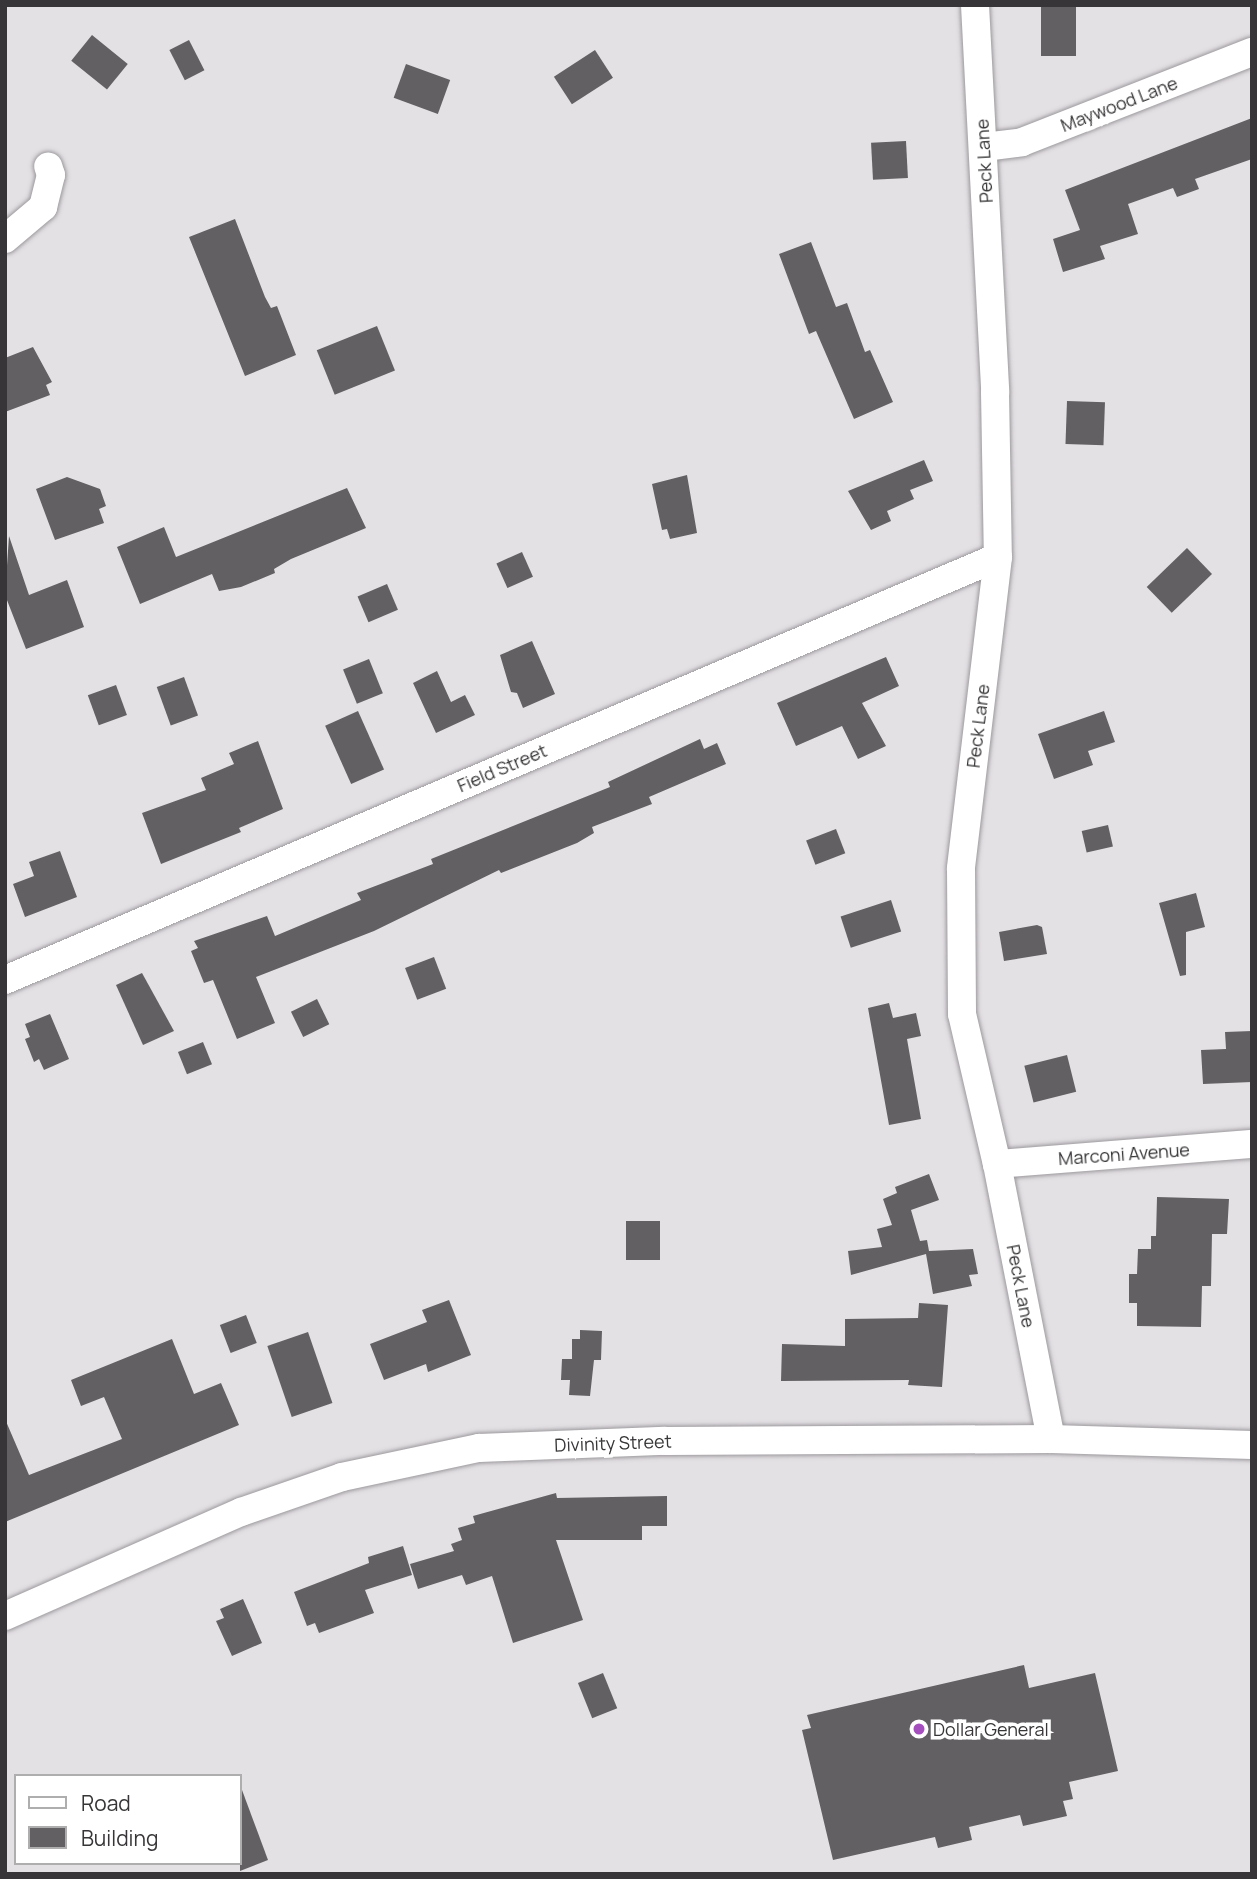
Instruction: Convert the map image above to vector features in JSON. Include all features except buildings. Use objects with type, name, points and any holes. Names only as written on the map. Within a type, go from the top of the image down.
[{"type":"street","name":"Peck Lane","points":[[975,5],[984,147],[998,557],[961,869],[962,1014],[997,1164],[1051,1439]]},
{"type":"street","name":"Maywood Lane","points":[[984,147],[1022,142],[1252,52]]},
{"type":"street","points":[[5,239],[43,207],[51,175],[48,166]]},
{"type":"street","name":"Field Street","points":[[5,980],[998,557]]},
{"type":"street","name":"Marconi Avenue","points":[[997,1164],[1252,1144]]},
{"type":"street","name":"Divinity Street","points":[[5,1616],[241,1512],[342,1477],[479,1448],[665,1441],[1051,1439],[1252,1445]]},
{"type":"place","name":"Dollar General","points":[[919,1729]]}]
